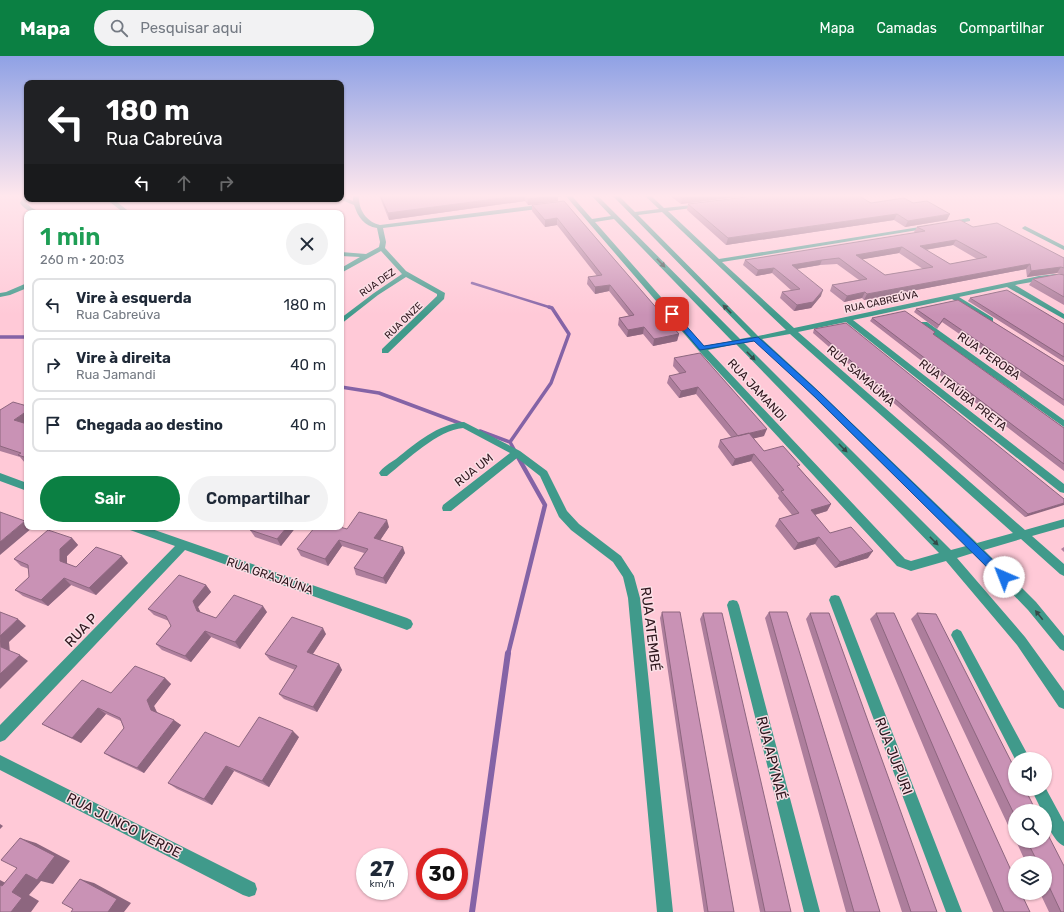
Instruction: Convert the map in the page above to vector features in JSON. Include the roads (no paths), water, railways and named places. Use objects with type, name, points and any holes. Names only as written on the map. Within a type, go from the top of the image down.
[{"type":"street","points":[[382,235],[382,248],[393,262],[406,274]]},
{"type":"street","name":"RUA JAMANDI","points":[[604,235],[702,349],[901,563],[911,566],[949,556]]},
{"type":"street","points":[[633,235],[949,556],[1021,641],[1064,702]]},
{"type":"street","points":[[655,235],[756,338],[813,390],[976,548],[1032,606],[1064,645]]},
{"type":"street","name":"RUA SAMAÚMA","points":[[690,235],[792,331],[1064,570]]},
{"type":"street","points":[[717,261],[875,235]]},
{"type":"street","points":[[1039,235],[1064,248]]},
{"type":"street","points":[[344,269],[382,248]]},
{"type":"street","points":[[344,254],[368,256]]},
{"type":"street","name":"RUA ONZE","points":[[385,350],[441,297],[441,293],[433,287],[406,274]]},
{"type":"street","name":"RUA DEZ","points":[[344,320],[376,294],[406,274]]},
{"type":"street","name":"RUA CABREÚVA","points":[[702,349],[1054,276],[1064,279]]},
{"type":"street","points":[[1009,285],[1064,317]]},
{"type":"street","points":[[1,295],[24,286]]},
{"type":"street","points":[[952,296],[998,326]]},
{"type":"street","name":"RUA PEROBA","points":[[900,308],[1064,424]]},
{"type":"street","name":"RUA ITAÚBA PRETA","points":[[846,319],[1064,489]]},
{"type":"street","name":"RUA ATEMBÉ","points":[[384,473],[434,435],[458,425],[464,425],[517,453],[544,474],[563,514],[575,527],[617,559],[628,576],[634,598],[665,912]]},
{"type":"street","name":"RUA UM","points":[[447,508],[517,453]]},
{"type":"street","points":[[0,477],[24,486]]},
{"type":"street","points":[[949,556],[1064,523]]},
{"type":"street","name":"RUA GRAJAÚNA","points":[[142,530],[408,624]]},
{"type":"street","name":"RUA P","points":[[0,735],[183,545]]},
{"type":"street","name":"RUA JUPURI","points":[[835,600],[954,912]]},
{"type":"street","name":"RUA APYNAÉ","points":[[733,605],[812,912]]},
{"type":"street","points":[[957,635],[1019,752]]},
{"type":"street","name":"RUA JUNCO VERDE","points":[[0,762],[249,889]]},
{"type":"street","points":[[1042,796],[1064,838]]},
{"type":"waterway","points":[[472,283],[552,308]]},
{"type":"waterway","points":[[510,442],[551,383],[569,334],[552,308]]},
{"type":"waterway","points":[[0,337],[24,337]]},
{"type":"waterway","points":[[344,387],[379,393],[462,424]]},
{"type":"waterway","points":[[480,431],[510,442]]},
{"type":"waterway","points":[[510,442],[515,451]]},
{"type":"waterway","points":[[508,654],[545,505],[518,457]]},
{"type":"waterway","points":[[472,912],[508,653]]}]
